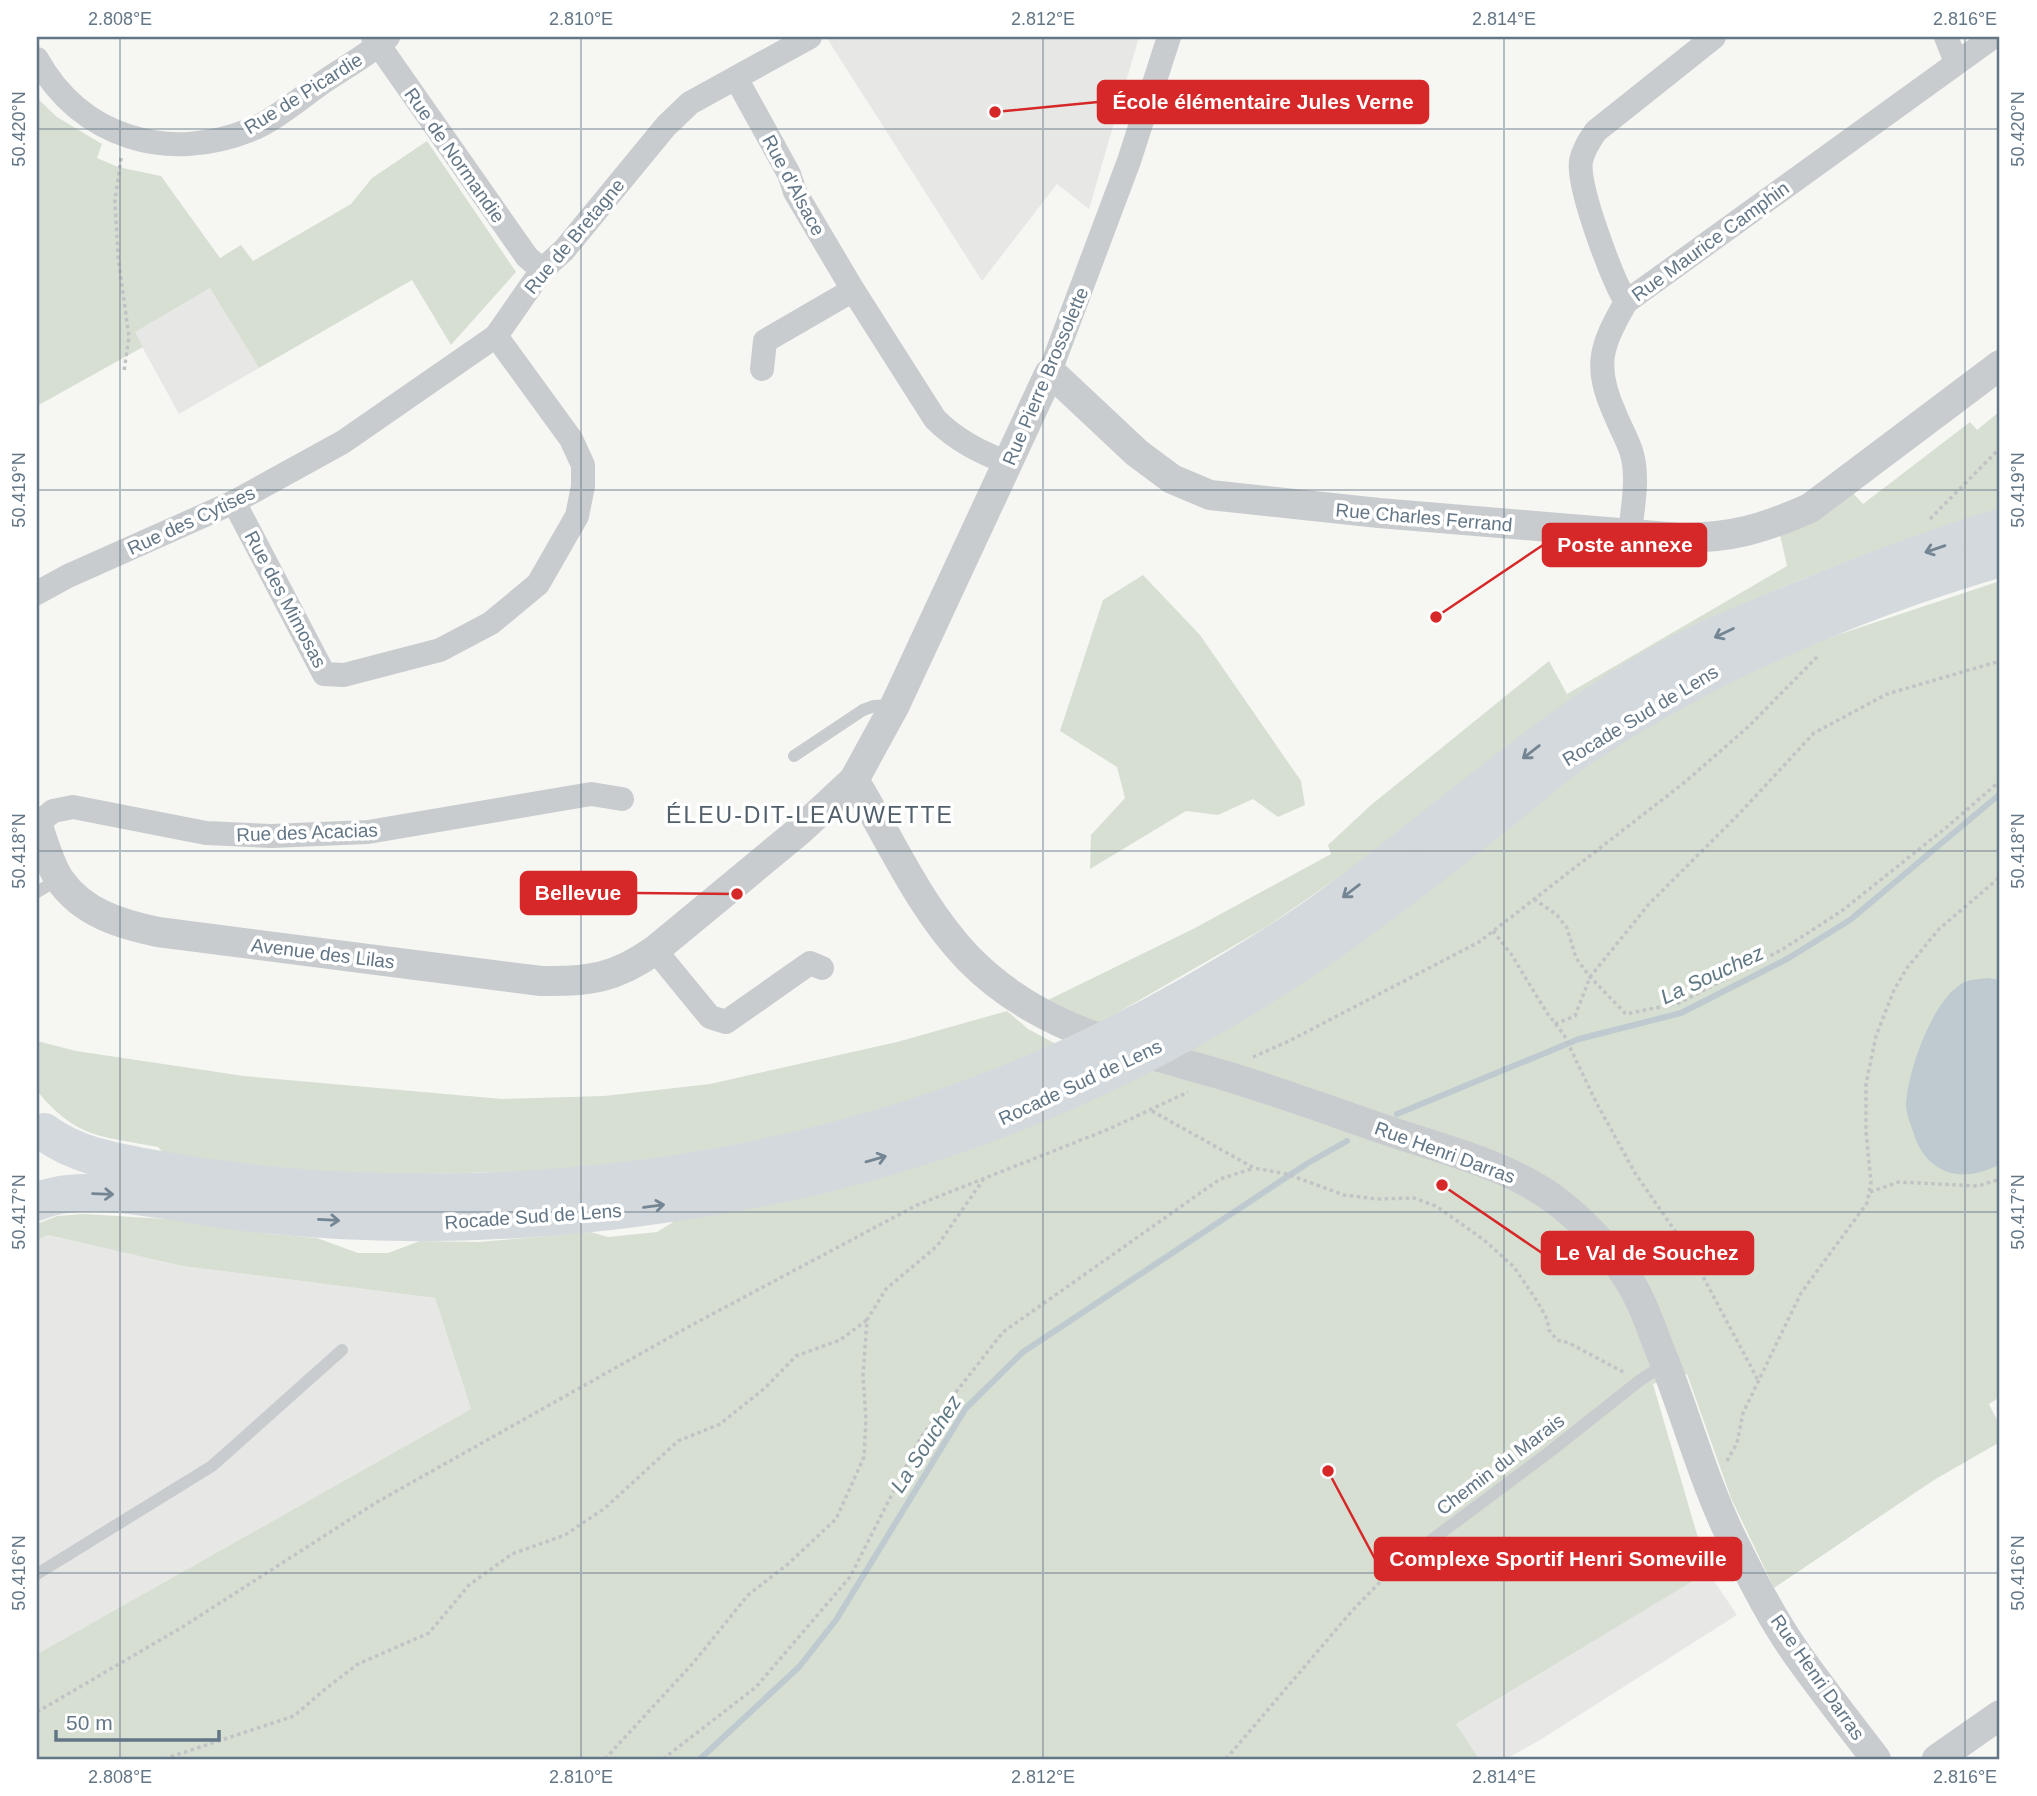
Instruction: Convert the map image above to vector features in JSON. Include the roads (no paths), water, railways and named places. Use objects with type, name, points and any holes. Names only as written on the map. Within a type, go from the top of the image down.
[{"type":"highway","name":"Rocade Sud de Lens","points":[[40,1127],[63,1146],[113,1162],[223,1181],[300,1189],[411,1194],[580,1187],[699,1172],[826,1144],[928,1114],[1001,1086],[1118,1033],[1179,1002],[1276,943],[1343,897],[1562,729],[1661,663],[1733,628],[1872,571],[2000,527]]},
{"type":"highway","name":"Rocade Sud de Lens","points":[[37,1202],[52,1195],[111,1194],[291,1218],[359,1222],[455,1223],[572,1217],[688,1201],[808,1178],[933,1143],[1019,1112],[1085,1084],[1165,1043],[1292,968],[1405,886],[1578,749],[1668,694],[1762,647],[1885,597],[2000,558]]},
{"type":"highway","points":[[37,1202],[47,1180],[50,1156],[40,1127]]},
{"type":"street","name":"Rue de Bretagne","points":[[343,442],[496,337],[541,270],[564,250],[666,126],[691,103],[810,37]]},
{"type":"street","name":"Rue Pierre Brossolette","points":[[816,816],[854,780],[895,705],[1009,463],[1049,374],[1125,172],[1169,37]]},
{"type":"street","points":[[1626,302],[1615,282],[1581,181],[1581,162],[1596,131],[1714,37]]},
{"type":"street","points":[[1946,37],[1956,62]]},
{"type":"street","name":"Rue Maurice Camphin","points":[[1629,535],[1635,472],[1632,453],[1608,398],[1601,367],[1606,337],[1626,302],[1993,37]]},
{"type":"street","name":"Rue de Picardie","points":[[37,59],[48,78],[68,101],[95,121],[125,135],[164,146],[209,143],[253,130],[380,40]]},
{"type":"street","name":"Rue de Normandie","points":[[380,40],[527,257],[541,270]]},
{"type":"street","name":"Rue d'Alsace","points":[[736,78],[789,174],[795,192],[935,419],[953,437],[978,451],[1009,463]]},
{"type":"street","points":[[761,369],[765,341],[853,290]]},
{"type":"street","name":"Rue des Mimosas","points":[[234,502],[324,674],[344,675],[440,650],[491,623],[538,584],[577,516],[583,486],[583,465],[571,439],[496,337]]},
{"type":"street","name":"Rue Charles Ferrand","points":[[1049,374],[1056,377],[1137,453],[1171,480],[1210,495],[1629,535],[1709,538],[1774,524],[1810,508],[2000,365]]},
{"type":"street","name":"Rue des Cytises","points":[[37,593],[68,576],[234,502],[343,442]]},
{"type":"street","name":"Rue Henri Darras","points":[[854,780],[915,888],[968,958],[1020,999],[1071,1029],[1212,1072],[1489,1166],[1561,1205],[1600,1241],[1626,1274],[1644,1310],[1666,1364],[1704,1475],[1734,1544],[1797,1654],[1876,1759]]},
{"type":"street","name":"Rue des Acacias","points":[[37,824],[53,811],[73,807],[206,833],[271,836],[368,832],[591,794],[622,799]]},
{"type":"street","points":[[816,816],[852,815],[882,829]]},
{"type":"street","name":"Avenue des Lilas","points":[[37,824],[48,886],[111,921],[136,927],[541,981],[570,982],[599,978],[633,966],[816,816]]},
{"type":"street","points":[[655,950],[710,1017],[726,1022],[810,963],[822,968]]},
{"type":"street","points":[[1937,1759],[2000,1715]]},
{"type":"lane","points":[[794,756],[863,710],[874,706],[895,705]]},
{"type":"lane","points":[[37,1574],[212,1466],[342,1350]]},
{"type":"lane","name":"Chemin du Marais","points":[[1394,1568],[1639,1381],[1666,1364]]},
{"type":"waterway","name":"La Souchez","points":[[1397,1114],[1579,1039],[1681,1013],[1787,959],[1850,920],[2000,794]]},
{"type":"waterway","name":"La Souchez","points":[[700,1759],[799,1667],[836,1620],[966,1408],[1023,1352],[1308,1163],[1347,1141]]},
{"type":"place","name":"École élémentaire Jules Verne","points":[[995,112]]},
{"type":"place","name":"Poste annexe","points":[[1436,617]]},
{"type":"place","name":"Bellevue","points":[[737,894]]},
{"type":"place","name":"Le Val de Souchez","points":[[1442,1185]]},
{"type":"place","name":"Complexe Sportif Henri Someville","points":[[1328,1471]]},
{"type":"district","name":"ÉLEU-DIT-LEAUWETTE","points":[[810,815]]}]
